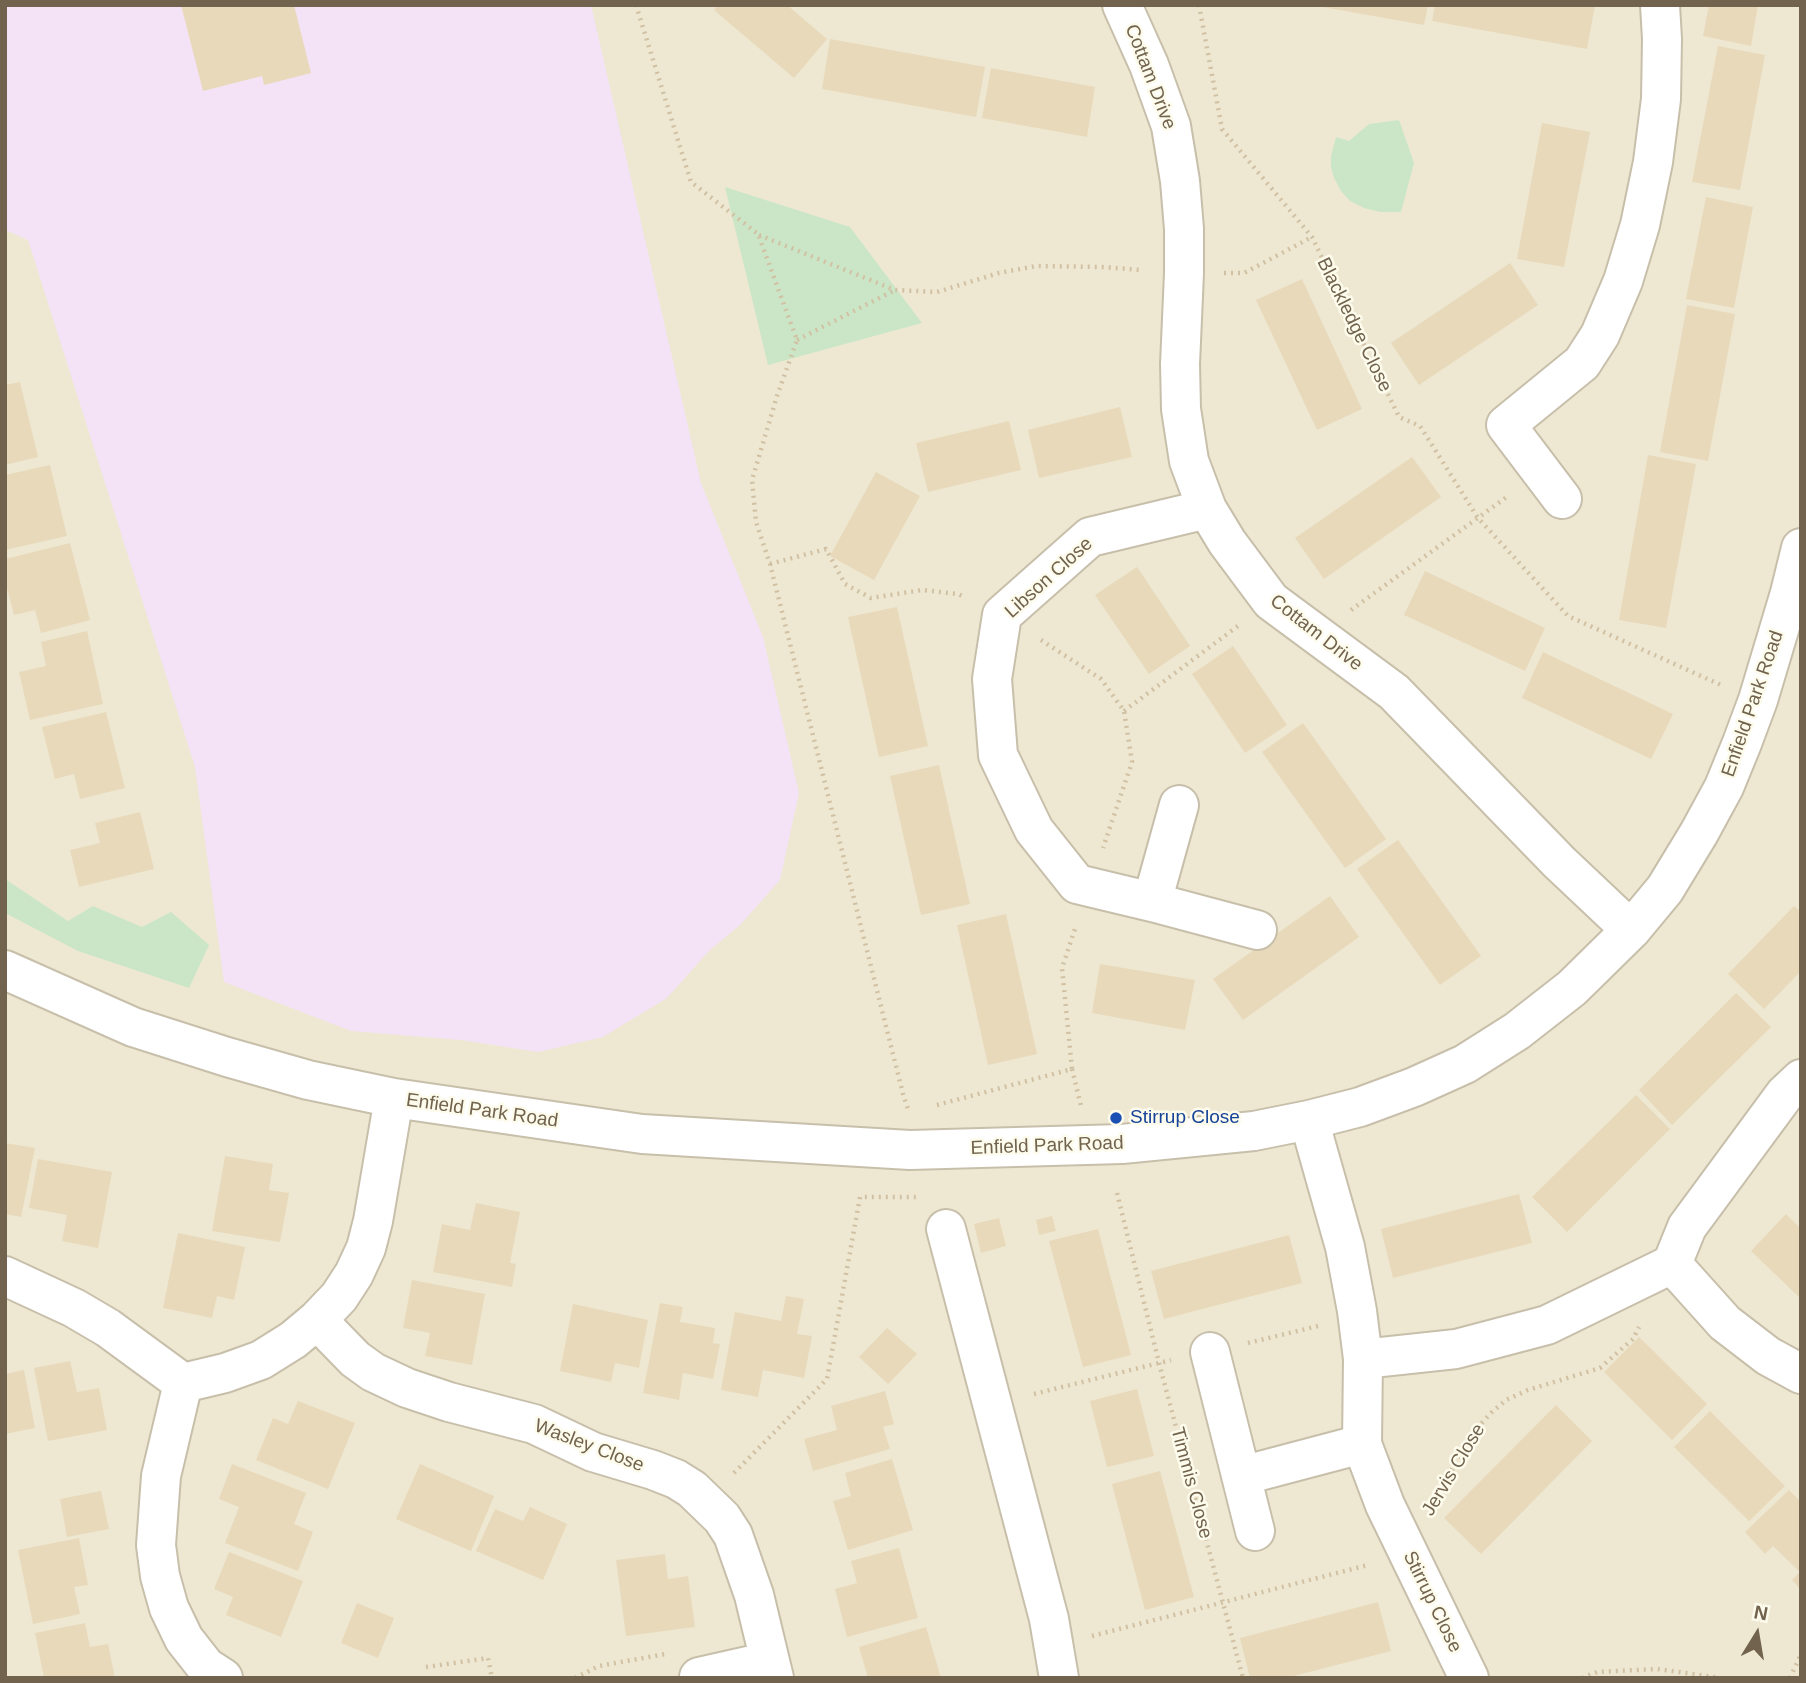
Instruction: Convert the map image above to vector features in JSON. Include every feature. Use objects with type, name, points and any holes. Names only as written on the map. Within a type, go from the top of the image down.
[{"type":"street","name":"Cottam Drive","points":[[1122,5],[1149,65],[1171,126],[1184,229],[1181,410],[1189,461],[1207,509],[1227,542],[1271,601],[1394,692],[1559,862],[1631,930]]},
{"type":"street","points":[[1551,485],[1506,425],[1582,363],[1600,335],[1623,281],[1640,225],[1653,162],[1661,99],[1660,5]]},
{"type":"street","name":"Libson Close","points":[[1207,509],[1090,537],[1002,615],[992,679],[998,755],[1034,830],[1077,884],[1257,930]]},
{"type":"street","name":"Enfield Park Road","points":[[5,970],[133,1027],[309,1080],[394,1098],[642,1134],[910,1150],[1122,1144],[1254,1131],[1309,1120],[1360,1107],[1465,1064],[1517,1031],[1572,988],[1631,930],[1665,889],[1724,787],[1758,700],[1801,548]]},
{"type":"street","points":[[1152,902],[1179,805]]},
{"type":"street","points":[[1363,1359],[1456,1349],[1547,1325],[1672,1264],[1687,1227],[1785,1094],[1801,1079]]},
{"type":"street","points":[[183,1384],[261,1360],[293,1340],[339,1297],[366,1248],[373,1222],[394,1098]]},
{"type":"street","name":"Stirrup Close","points":[[1309,1120],[1345,1247],[1357,1311],[1363,1359],[1362,1444],[1384,1505],[1469,1678]]},
{"type":"street","points":[[946,1229],[1049,1619],[1056,1662]]},
{"type":"street","points":[[1672,1264],[1726,1323],[1768,1356],[1801,1374]]},
{"type":"street","points":[[5,1276],[74,1308],[108,1328],[183,1384]]},
{"type":"street","name":"Wasley Close","points":[[317,1320],[355,1359],[373,1372],[449,1402],[534,1424],[593,1452],[653,1470],[676,1479],[706,1501],[733,1535],[754,1595],[772,1669],[699,1677]]},
{"type":"street","points":[[1210,1352],[1255,1531]]},
{"type":"street","points":[[183,1384],[161,1476],[156,1545],[160,1576],[169,1608],[184,1639],[206,1667],[223,1678]]},
{"type":"street","points":[[1241,1476],[1362,1444]]},
{"type":"path","points":[[636,5],[691,182],[758,234],[895,290]]},
{"type":"path","points":[[1199,5],[1222,129],[1312,237]]},
{"type":"path","points":[[758,234],[797,340],[752,480],[756,522],[770,564],[910,1114]]},
{"type":"path","name":"Blackledge Close","points":[[895,290],[937,292],[999,273],[1036,266],[1244,273],[1312,237],[1399,417],[1420,426],[1478,518],[1568,616],[1722,686]]},
{"type":"path","points":[[797,340],[895,290]]},
{"type":"path","points":[[1315,634],[1478,518],[1551,485]]},
{"type":"path","points":[[1124,711],[1271,601]]},
{"type":"path","points":[[1072,1069],[1081,1108]]},
{"type":"path","name":"Timmis Close","points":[[1117,1194],[1243,1678]]},
{"type":"path","points":[[706,1501],[827,1379],[860,1197],[911,1197]]},
{"type":"path","name":"Jervis Close","points":[[1431,1508],[1479,1426],[1506,1399],[1600,1368],[1633,1339],[1672,1264]]},
{"type":"path","points":[[992,1404],[1324,1325]]},
{"type":"path","points":[[1056,1662],[1223,1602],[1372,1564]]},
{"type":"path","points":[[575,1678],[599,1666],[668,1654],[689,1662],[699,1677]]},
{"type":"path","points":[[1790,1678],[1801,1654]]},
{"type":"path","points":[[426,1667],[488,1658],[492,1678]]},
{"type":"path","points":[[1582,1678],[1597,1672],[1657,1669],[1721,1678]]},
{"type":"shaded area","points":[[5,5],[1801,5],[1801,1678],[5,1678]]},
{"type":"shaded area","points":[[5,5],[591,5],[701,483],[763,637],[799,793],[780,880],[741,924],[709,951],[667,998],[603,1037],[538,1052],[461,1040],[351,1031],[224,982],[195,767],[28,240],[5,230]]},
{"type":"green space","points":[[1399,120],[1414,163],[1401,212],[1380,212],[1364,208],[1350,201],[1334,178],[1331,156],[1336,137],[1349,141],[1369,124]]},
{"type":"green space","points":[[725,187],[850,227],[922,323],[768,365]]},
{"type":"green space","points":[[5,879],[68,921],[93,906],[142,927],[171,912],[209,945],[189,988],[78,951],[5,913]]},
{"type":"building","points":[[181,5],[294,5],[311,73],[264,85],[262,76],[203,91]]},
{"type":"building","points":[[718,5],[787,5],[827,39],[794,78],[714,10]]},
{"type":"building","points":[[1323,5],[1428,5],[1424,25]]},
{"type":"building","points":[[1435,5],[1595,5],[1587,49],[1432,21]]},
{"type":"building","points":[[1709,5],[1758,5],[1751,46],[1703,36]]},
{"type":"building","points":[[830,39],[985,67],[976,117],[822,89]]},
{"type":"building","points":[[1718,46],[1765,55],[1740,190],[1692,182]]},
{"type":"building","points":[[991,68],[1095,87],[1087,137],[982,118]]},
{"type":"building","points":[[1542,123],[1590,132],[1564,267],[1517,259]]},
{"type":"building","points":[[1706,197],[1753,207],[1734,308],[1686,299]]},
{"type":"building","points":[[1510,263],[1538,305],[1419,385],[1391,343]]},
{"type":"building","points":[[1302,279],[1362,409],[1317,430],[1256,300]]},
{"type":"building","points":[[1687,305],[1735,314],[1708,461],[1660,452]]},
{"type":"building","points":[[20,382],[38,457],[5,465],[5,385]]},
{"type":"building","points":[[1120,407],[1132,457],[1039,478],[1028,430]]},
{"type":"building","points":[[1009,421],[1021,470],[928,492],[916,443]]},
{"type":"building","points":[[1648,455],[1696,464],[1666,628],[1619,620]]},
{"type":"building","points":[[1412,457],[1441,497],[1324,579],[1295,538]]},
{"type":"building","points":[[50,465],[67,536],[5,550],[5,475]]},
{"type":"building","points":[[876,472],[920,496],[874,580],[830,556]]},
{"type":"building","points":[[70,543],[90,620],[41,633],[35,610],[14,615],[5,580],[5,559]]},
{"type":"building","points":[[1137,567],[1190,646],[1149,674],[1095,595]]},
{"type":"building","points":[[1425,571],[1545,628],[1525,671],[1404,615]]},
{"type":"building","points":[[897,607],[928,746],[879,757],[848,617]]},
{"type":"building","points":[[87,631],[103,704],[30,720],[19,672],[46,666],[41,642]]},
{"type":"building","points":[[1233,646],[1287,725],[1245,753],[1192,674]]},
{"type":"building","points":[[1543,652],[1673,714],[1651,759],[1522,698]]},
{"type":"building","points":[[106,712],[125,788],[80,799],[74,774],[55,779],[42,727]]},
{"type":"building","points":[[1303,723],[1386,839],[1345,868],[1262,752]]},
{"type":"building","points":[[939,765],[970,904],[921,915],[890,776]]},
{"type":"building","points":[[140,812],[154,869],[79,887],[70,850],[100,843],[95,823]]},
{"type":"building","points":[[1398,840],[1481,956],[1440,985],[1357,869]]},
{"type":"building","points":[[1330,896],[1359,937],[1243,1020],[1213,979]]},
{"type":"building","points":[[1794,906],[1801,912],[1801,971],[1764,1009],[1728,974]]},
{"type":"building","points":[[1006,914],[1037,1054],[988,1065],[957,925]]},
{"type":"building","points":[[1100,964],[1195,980],[1185,1030],[1092,1013]]},
{"type":"building","points":[[1736,993],[1771,1027],[1672,1125],[1639,1090]]},
{"type":"building","points":[[1636,1095],[1670,1129],[1567,1232],[1532,1197]]},
{"type":"building","points":[[5,1143],[35,1148],[21,1217],[5,1214]]},
{"type":"building","points":[[225,1156],[273,1164],[269,1190],[289,1193],[280,1242],[212,1231]]},
{"type":"building","points":[[38,1159],[112,1172],[98,1248],[62,1241],[67,1215],[29,1208]]},
{"type":"building","points":[[1519,1194],[1532,1243],[1393,1278],[1381,1229]]},
{"type":"building","points":[[476,1203],[520,1212],[510,1263],[516,1264],[512,1287],[433,1272],[442,1224],[470,1230]]},
{"type":"building","points":[[1786,1214],[1801,1229],[1801,1299],[1751,1251]]},
{"type":"building","points":[[1052,1216],[1056,1231],[1039,1235],[1036,1220]]},
{"type":"building","points":[[999,1218],[1006,1246],[981,1253],[974,1224]]},
{"type":"building","points":[[1098,1229],[1131,1355],[1083,1367],[1049,1241]]},
{"type":"building","points":[[178,1233],[245,1247],[234,1300],[217,1296],[212,1318],[163,1308]]},
{"type":"building","points":[[1289,1235],[1302,1283],[1164,1319],[1151,1271]]},
{"type":"building","points":[[412,1280],[485,1294],[472,1365],[425,1356],[430,1333],[403,1328]]},
{"type":"building","points":[[786,1296],[804,1299],[797,1334],[812,1336],[804,1378],[763,1370],[758,1397],[721,1390],[735,1312],[781,1321]]},
{"type":"building","points":[[660,1303],[683,1307],[680,1322],[715,1328],[713,1343],[720,1344],[713,1379],[683,1373],[679,1400],[643,1393]]},
{"type":"building","points":[[573,1304],[648,1320],[639,1368],[615,1363],[611,1382],[560,1371]]},
{"type":"building","points":[[887,1328],[917,1354],[888,1384],[859,1357]]},
{"type":"building","points":[[1639,1337],[1707,1404],[1672,1440],[1604,1372]]},
{"type":"building","points":[[70,1361],[77,1392],[99,1388],[107,1430],[48,1441],[34,1368]]},
{"type":"building","points":[[24,1370],[35,1428],[5,1434],[5,1374]]},
{"type":"building","points":[[1137,1389],[1154,1456],[1107,1467],[1090,1401]]},
{"type":"building","points":[[885,1391],[894,1424],[883,1427],[890,1449],[813,1471],[804,1439],[837,1430],[831,1406]]},
{"type":"building","points":[[298,1401],[355,1423],[328,1489],[256,1460],[273,1418],[288,1424]]},
{"type":"building","points":[[1556,1405],[1592,1441],[1481,1554],[1444,1518]]},
{"type":"building","points":[[1710,1411],[1785,1486],[1749,1521],[1674,1447]]},
{"type":"building","points":[[892,1459],[913,1530],[848,1550],[833,1501],[851,1496],[845,1473]]},
{"type":"building","points":[[232,1464],[306,1493],[294,1524],[313,1532],[298,1571],[225,1543],[239,1507],[219,1499]]},
{"type":"building","points":[[420,1464],[494,1496],[471,1551],[396,1519]]},
{"type":"building","points":[[1160,1471],[1194,1597],[1145,1610],[1112,1484]]},
{"type":"building","points":[[1789,1490],[1801,1502],[1801,1590],[1792,1580],[1800,1572],[1773,1546],[1765,1554],[1745,1532]]},
{"type":"building","points":[[101,1491],[109,1529],[67,1537],[60,1499]]},
{"type":"building","points":[[530,1507],[567,1524],[543,1580],[476,1551],[495,1509],[523,1521]]},
{"type":"building","points":[[79,1538],[88,1585],[74,1587],[80,1614],[33,1624],[18,1550]]},
{"type":"building","points":[[899,1548],[918,1618],[847,1637],[835,1589],[857,1583],[851,1561]]},
{"type":"building","points":[[229,1552],[303,1581],[281,1637],[226,1615],[233,1597],[214,1589]]},
{"type":"building","points":[[665,1554],[668,1579],[688,1576],[695,1627],[626,1636],[616,1560]]},
{"type":"building","points":[[1378,1602],[1391,1651],[1286,1678],[1250,1678],[1240,1638]]},
{"type":"building","points":[[357,1603],[394,1618],[378,1658],[341,1643]]},
{"type":"building","points":[[85,1623],[90,1647],[108,1644],[115,1678],[44,1678],[35,1633]]},
{"type":"building","points":[[926,1627],[941,1678],[868,1678],[859,1647]]},
{"type":"place","name":"Stirrup Close","points":[[1116,1118]]}]
